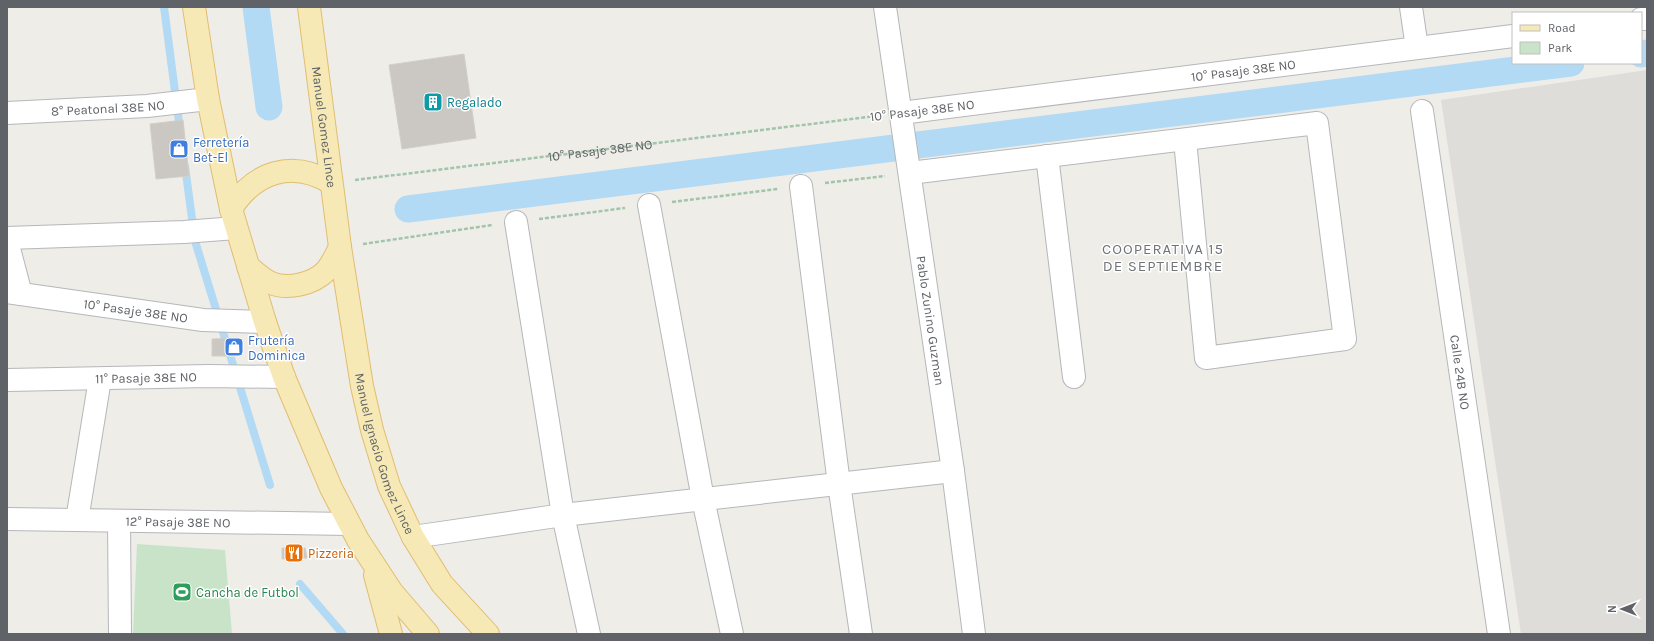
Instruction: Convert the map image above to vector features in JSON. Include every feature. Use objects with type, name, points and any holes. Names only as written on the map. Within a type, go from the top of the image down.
[{"type":"main road","points":[[194,7],[208,99],[233,219],[284,377],[331,488],[349,524],[392,592],[428,634]]},
{"type":"main road","name":"Manuel Gomez Lince","points":[[309,7],[340,247]]},
{"type":"main road","points":[[233,219],[238,197],[249,186],[261,178],[276,173],[300,170],[322,177],[331,183]]},
{"type":"main road","points":[[248,266],[271,283],[286,286],[300,285],[314,279],[325,271],[334,260],[340,247]]},
{"type":"main road","name":"Manuel Ignacio Gomez Lince","points":[[340,247],[362,386],[372,430],[389,486],[413,537],[442,584],[488,634]]},
{"type":"main road","points":[[371,561],[391,634]]},
{"type":"street","name":"Pablo Zunino Guzman","points":[[885,7],[953,471],[974,634]]},
{"type":"street","points":[[1411,7],[1417,48]]},
{"type":"street","name":"10° Pasaje 38E NO","points":[[901,116],[1512,36]]},
{"type":"street","name":"8° Peatonal 38E NO","points":[[7,113],[147,106],[208,99]]},
{"type":"street","name":"Calle 24B NO","points":[[1422,111],[1499,634]]},
{"type":"street","points":[[909,168],[1047,156],[1317,123],[1345,339],[1206,358],[1185,140]]},
{"type":"street","points":[[1047,156],[1074,377]]},
{"type":"street","points":[[801,186],[839,484],[861,634]]},
{"type":"street","points":[[649,205],[703,499],[732,634]]},
{"type":"street","points":[[7,238],[184,232],[233,219]]},
{"type":"street","points":[[516,222],[563,515],[589,634]]},
{"type":"street","points":[[7,242],[14,293]]},
{"type":"street","name":"10° Pasaje 38E NO","points":[[14,293],[204,320],[265,322]]},
{"type":"street","name":"11° Pasaje 38E NO","points":[[7,380],[209,376],[284,377]]},
{"type":"street","points":[[78,520],[100,379]]},
{"type":"street","points":[[413,537],[563,515],[953,471]]},
{"type":"street","name":"12° Pasaje 38E NO","points":[[7,519],[349,524]]},
{"type":"street","points":[[118,521],[120,634]]},
{"type":"path","name":"10° Pasaje 38E NO","points":[[331,183],[901,116]]},
{"type":"shaded area","points":[[1647,70],[1647,634],[1521,634],[1441,100]]},
{"type":"green space","name":"Cancha de Futbol","points":[[137,544],[225,550],[232,634],[133,634]]},
{"type":"building","name":"Regalado","points":[[464,54],[476,138],[402,149],[389,65]]},
{"type":"building","points":[[183,120],[189,176],[156,179],[150,124]]},
{"type":"building","points":[[238,338],[238,356],[212,356],[212,339]]},
{"type":"building","name":"Pizzeria","points":[[282,548],[305,548],[307,558],[282,559]]},
{"type":"waterway","points":[[164,7],[180,130]]},
{"type":"waterway","points":[[256,7],[269,107]]},
{"type":"waterway","points":[[1642,54],[1647,53]]},
{"type":"waterway","points":[[408,209],[1563,64]]},
{"type":"waterway","points":[[185,166],[195,241],[270,485]]},
{"type":"waterway","points":[[300,584],[343,634]]},
{"type":"place","name":"Regalado","points":[[433,102]]},
{"type":"place","name":"Ferretería Bet-El","points":[[179,149]]},
{"type":"place","name":"Frutería Dominica","points":[[234,347]]},
{"type":"place","name":"Pizzeria","points":[[294,553]]},
{"type":"place","name":"Cancha de Futbol","points":[[182,592]]},
{"type":"district","name":"COOPERATIVA 15 DE SEPTIEMBRE","points":[[1163,258]]}]
